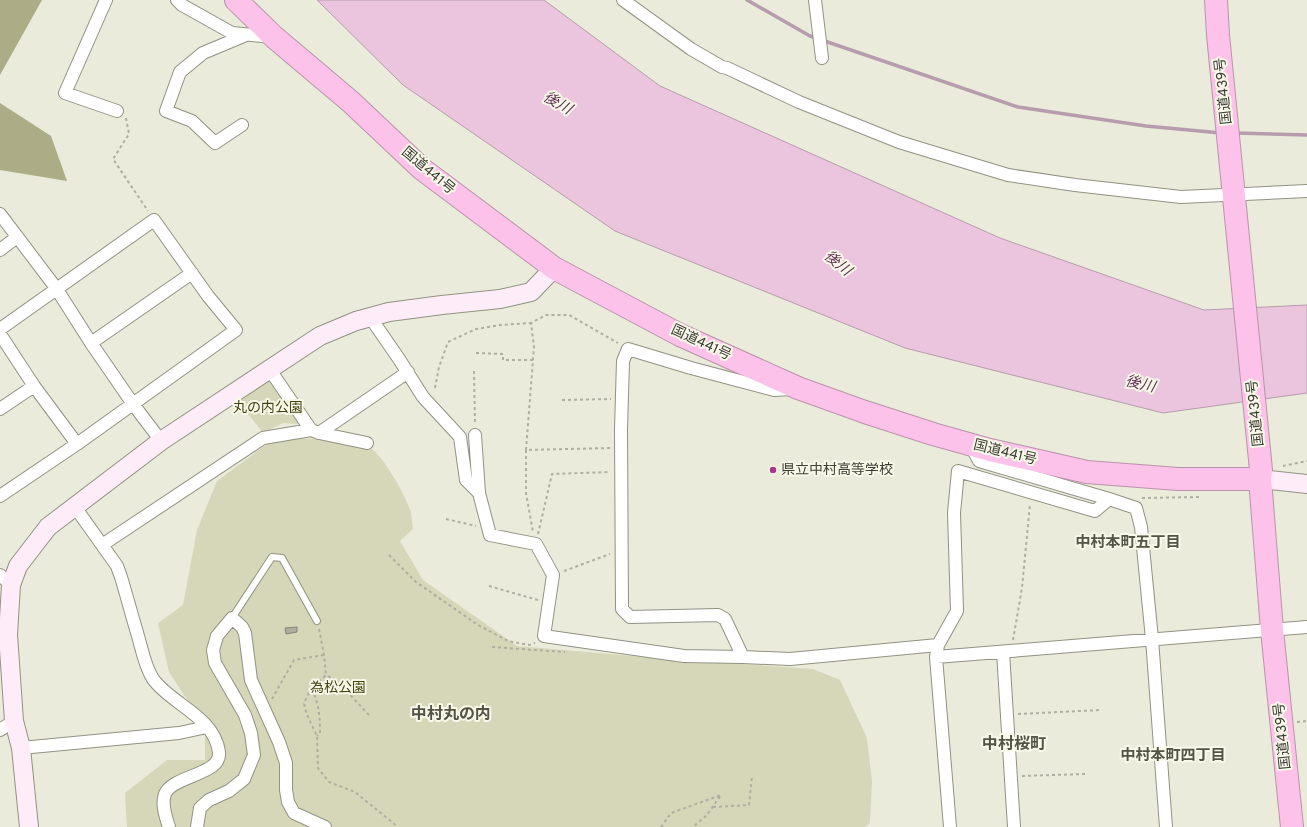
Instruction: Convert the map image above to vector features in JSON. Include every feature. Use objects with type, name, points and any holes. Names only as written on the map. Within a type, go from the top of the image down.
[{"type":"highway","name":"国道441号","points":[[236,0],[274,37],[351,102],[422,169],[554,268],[680,334],[798,388],[865,412],[970,444],[1087,472],[1178,479],[1260,474]]},
{"type":"highway","name":"国道439号","points":[[1216,0],[1218,35],[1235,200],[1260,474],[1272,630],[1292,827]]},
{"type":"street","points":[[106,0],[66,93],[117,111]]},
{"type":"street","points":[[177,0],[182,5],[232,33],[274,37]]},
{"type":"street","points":[[623,0],[691,49],[722,67],[799,102],[898,142],[1008,175],[1181,198],[1235,200],[1307,191]]},
{"type":"street","points":[[815,0],[822,58]]},
{"type":"street","points":[[242,125],[215,143],[192,121],[166,111],[180,72],[203,53],[246,35]]},
{"type":"street","points":[[0,214],[56,288],[91,343],[133,404],[161,441]]},
{"type":"street","points":[[0,329],[154,220],[208,296],[236,330],[77,444],[0,496]]},
{"type":"street","points":[[0,250],[17,237]]},
{"type":"street","points":[[29,827],[20,748],[7,725],[4,637],[5,580],[18,566],[48,527],[161,441],[320,336],[356,321],[389,312],[500,299],[531,292],[554,268]]},
{"type":"street","points":[[91,343],[192,273]]},
{"type":"street","points":[[370,317],[408,372],[423,397],[460,437],[466,480],[479,493]]},
{"type":"street","points":[[0,334],[34,386],[77,444]]},
{"type":"street","points":[[743,657],[725,619],[718,615],[630,617],[622,609],[621,448],[623,361],[628,349],[691,368],[774,390],[798,388]]},
{"type":"street","points":[[270,370],[315,432]]},
{"type":"street","points":[[315,432],[408,372]]},
{"type":"street","points":[[0,409],[34,386]]},
{"type":"street","points":[[102,545],[263,438],[315,432],[367,443]]},
{"type":"street","points":[[475,435],[479,493],[490,535],[536,544],[553,574],[544,636],[684,656],[790,659],[938,645]]},
{"type":"street","points":[[970,444],[979,461],[1136,508],[1141,527],[1152,639],[1166,827]]},
{"type":"street","points":[[950,827],[936,657],[938,645],[956,611],[954,513],[958,471],[1095,511],[1109,499]]},
{"type":"street","points":[[1260,474],[1307,484]]},
{"type":"street","points":[[75,507],[116,566],[121,577],[144,657],[152,678],[164,691],[184,706],[207,727],[218,744],[218,760],[209,768],[172,785],[165,794],[164,806],[169,827]]},
{"type":"street","points":[[198,827],[200,808],[209,800],[229,791],[244,780],[254,754],[251,734],[245,715],[215,663],[213,650],[217,636],[232,618],[242,627],[245,633],[251,680],[279,742],[286,763],[286,790],[288,802],[294,813],[325,827]]},
{"type":"street","points":[[936,657],[1307,627]]},
{"type":"street","points":[[1007,651],[1007,714],[1014,827]]},
{"type":"street","points":[[20,748],[180,733],[207,727]]},
{"type":"lane","points":[[232,618],[272,557],[282,558],[317,622]]},
{"type":"path","points":[[117,111],[126,119],[128,134],[113,159],[154,220]]},
{"type":"path","points":[[434,388],[439,367],[448,342],[476,329],[500,325],[531,323],[546,315],[569,315],[628,349]]},
{"type":"path","points":[[531,323],[534,347],[526,450],[526,493],[536,544]]},
{"type":"path","points":[[476,353],[503,354],[503,360],[533,360]]},
{"type":"path","points":[[474,371],[475,435]]},
{"type":"path","points":[[562,400],[622,398]]},
{"type":"path","points":[[526,450],[621,448]]},
{"type":"path","points":[[1260,474],[1307,461]]},
{"type":"path","points":[[536,544],[552,474],[621,471]]},
{"type":"path","points":[[1007,651],[1022,588],[1031,492]]},
{"type":"path","points":[[446,519],[488,529]]},
{"type":"path","points":[[553,574],[622,550]]},
{"type":"path","points":[[389,555],[416,582],[478,625],[508,641],[529,645],[538,642],[544,636]]},
{"type":"path","points":[[489,586],[549,603]]},
{"type":"path","points":[[317,622],[324,655],[326,675]]},
{"type":"path","points":[[265,710],[294,660],[324,655]]},
{"type":"path","points":[[326,675],[309,692],[304,704],[307,715],[317,736],[318,768],[329,782],[355,792],[398,827]]},
{"type":"path","points":[[326,675],[337,681],[369,715]]},
{"type":"path","points":[[312,689],[318,703],[320,718],[320,733],[317,736]]},
{"type":"path","points":[[1007,714],[1101,710]]},
{"type":"path","points":[[1011,776],[1085,774]]},
{"type":"path","points":[[713,807],[750,805],[752,777]]},
{"type":"path","points":[[661,827],[671,813],[721,795],[707,815],[693,827]]},
{"type":"green space","points":[[0,0],[42,0],[0,75]]},
{"type":"green space","points":[[0,103],[51,136],[67,181],[0,170]]},
{"type":"green space","name":"丸の内公園","points":[[269,378],[300,421],[298,424],[283,423],[263,433],[238,401]]},
{"type":"green space","name":"為松公園","points":[[285,438],[354,442],[371,448],[388,469],[409,506],[413,529],[400,541],[423,580],[517,646],[813,669],[840,680],[867,738],[872,781],[870,823],[865,827],[127,827],[125,793],[167,760],[205,760],[205,727],[169,672],[158,623],[183,605],[197,530],[217,481],[267,444]]},
{"type":"water","name":"後川","points":[[317,0],[544,0],[660,86],[1000,238],[1204,310],[1307,305],[1307,393],[1163,413],[905,348],[615,231],[403,85]]},
{"type":"building","points":[[297,627],[297,632],[286,634],[285,628]]},
{"type":"waterway","points":[[747,0],[810,36],[1018,107],[1146,126],[1221,133]]},
{"type":"waterway","points":[[1235,133],[1307,135]]},
{"type":"place","name":"県立中村高等学校","points":[[773,470]]},
{"type":"district","name":"中村本町五丁目","points":[[1128,543]]},
{"type":"district","name":"中村丸の内","points":[[451,715]]},
{"type":"district","name":"中村桜町","points":[[1014,745]]},
{"type":"district","name":"中村本町四丁目","points":[[1173,756]]}]
